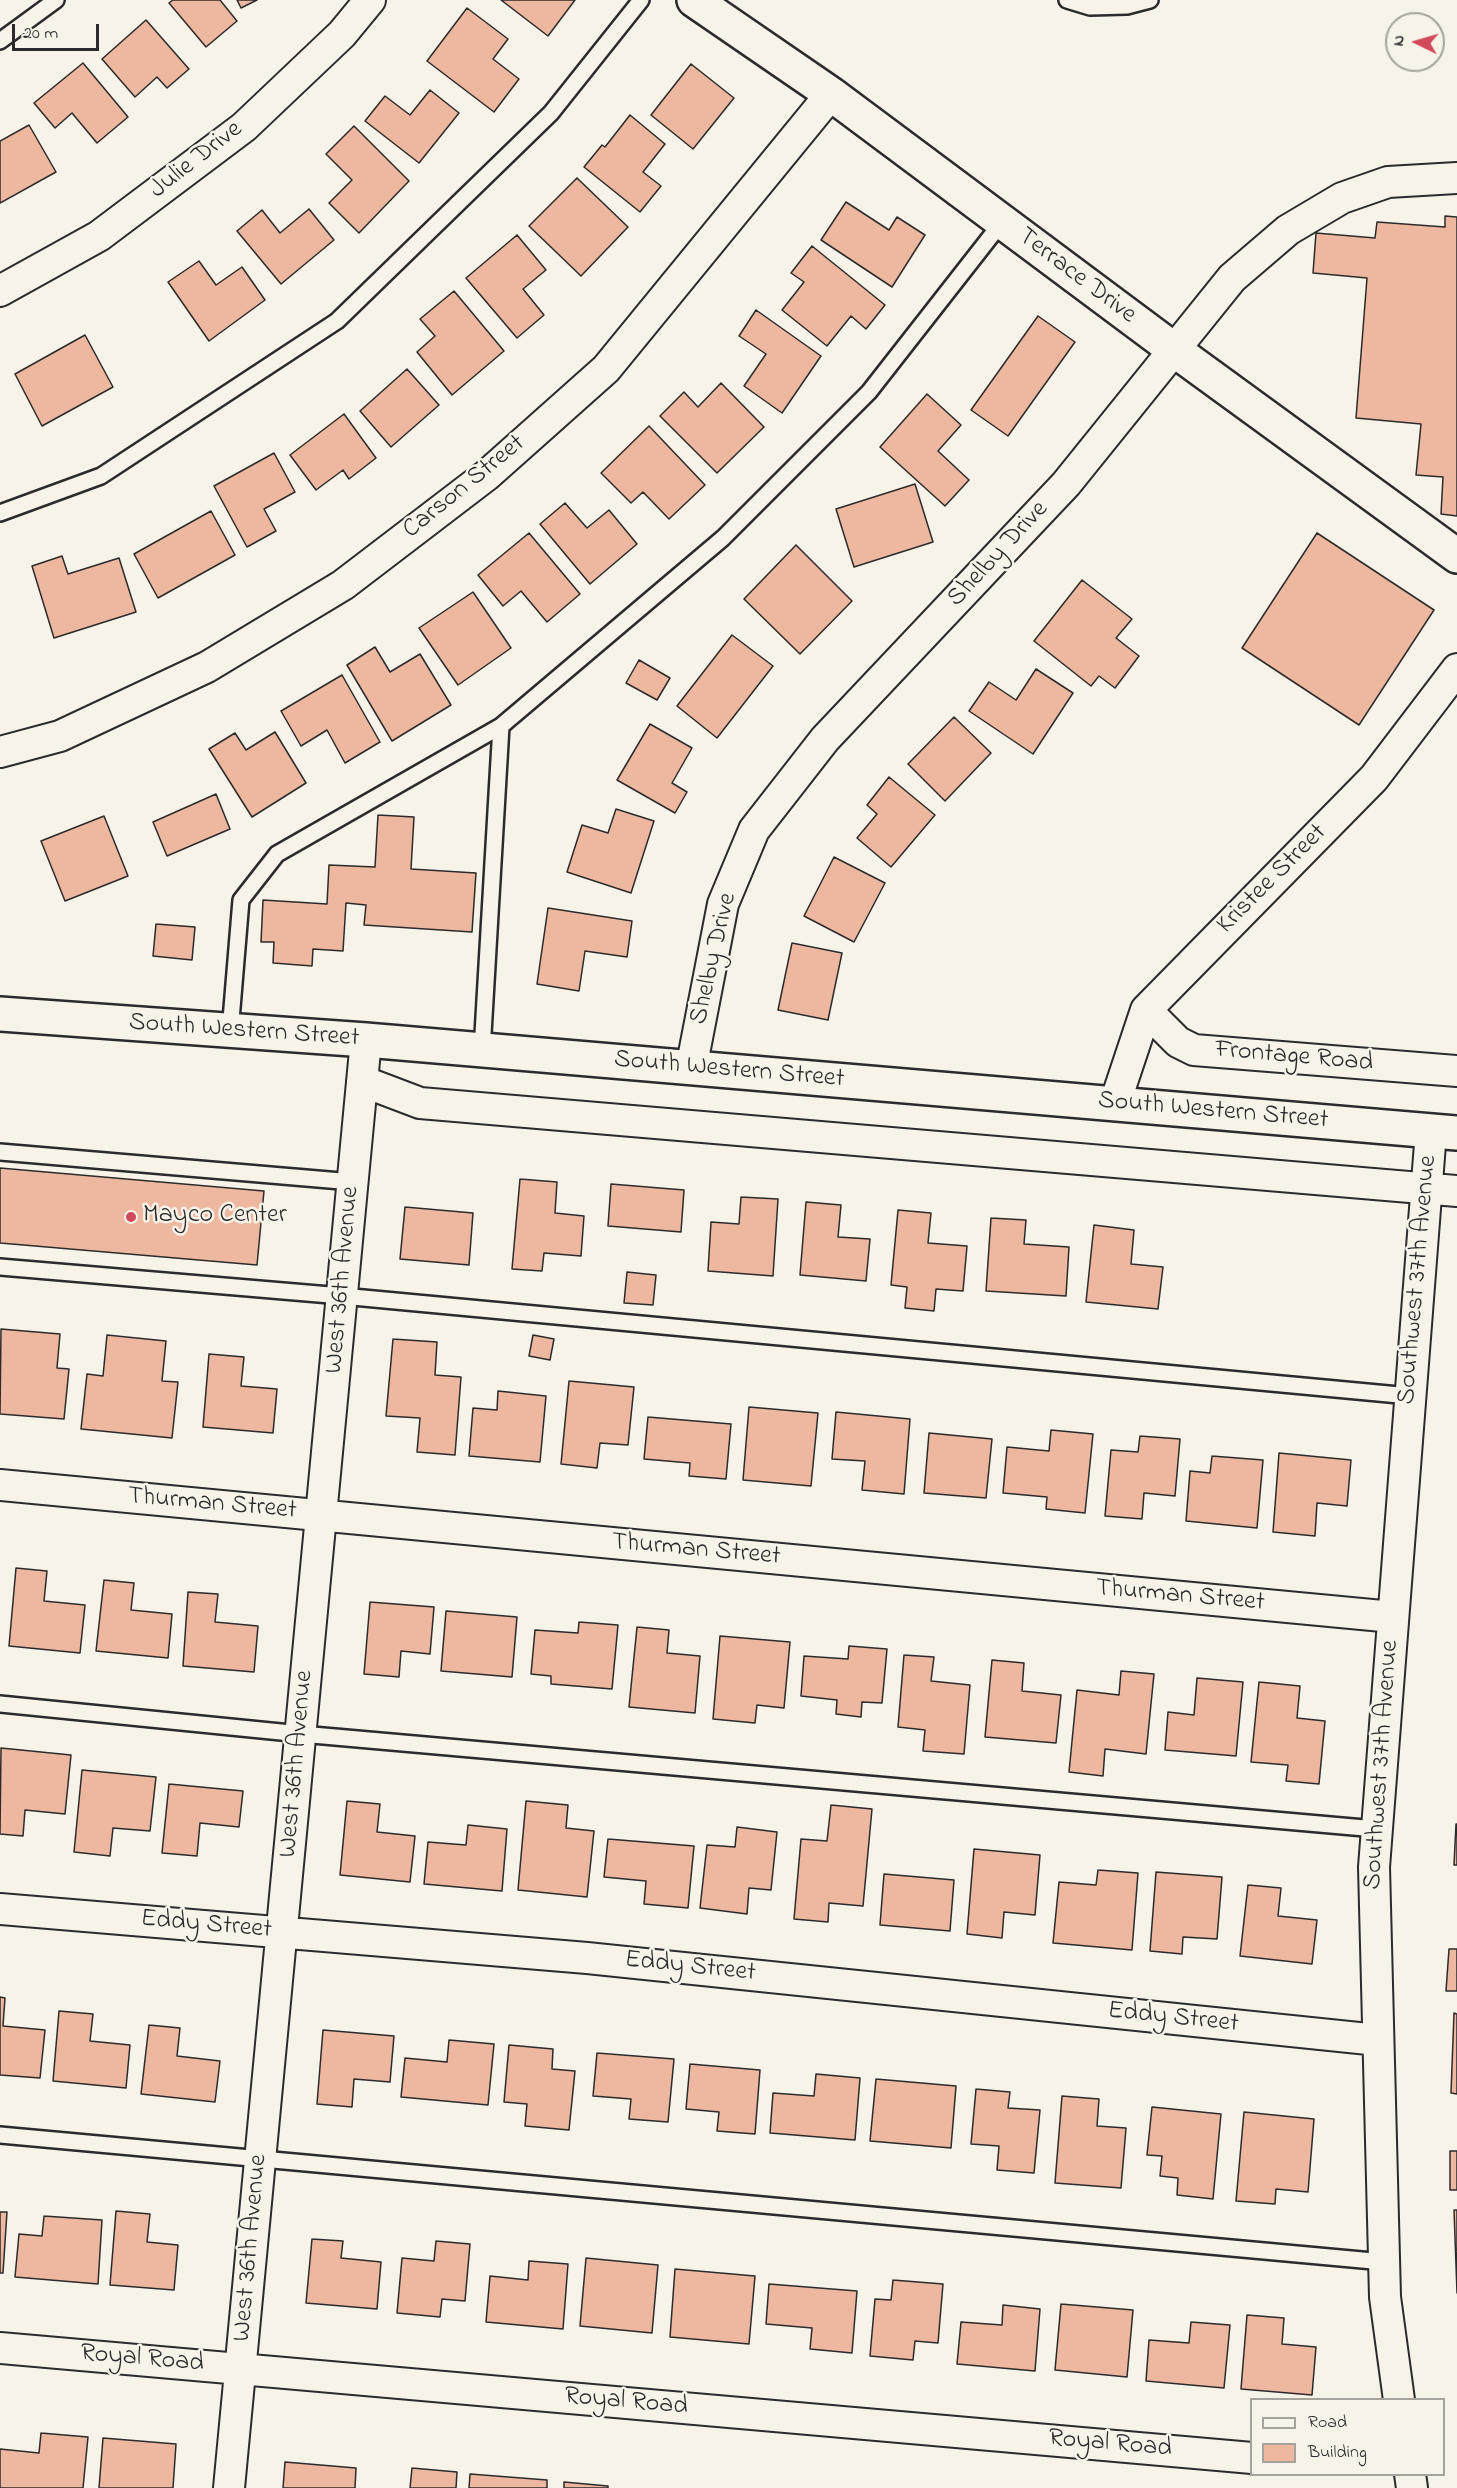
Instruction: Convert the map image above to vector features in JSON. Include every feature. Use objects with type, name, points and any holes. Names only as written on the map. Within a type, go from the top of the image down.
[{"type":"main road","name":"Terrace Drive","points":[[694,0],[831,94],[1173,350],[1457,556]]},
{"type":"main road","name":"South Western Street","points":[[0,1014],[366,1040],[1444,1132]]},
{"type":"street","name":"Julie Drive","points":[[0,291],[99,236],[244,127],[342,34],[370,0]]},
{"type":"street","name":"Carson Street","points":[[0,752],[60,736],[207,667],[343,585],[487,475],[606,369],[831,94]]},
{"type":"street","name":"Shelby Drive","points":[[691,1068],[723,904],[754,830],[825,739],[1066,484],[1232,278],[1288,230],[1342,198],[1388,182],[1457,178]]},
{"type":"street","name":"Kristee Street","points":[[1115,1103],[1146,1010],[1374,778],[1457,669]]},
{"type":"street","name":"Frontage Road","points":[[1146,1010],[1178,1042],[1194,1050],[1457,1071]]},
{"type":"street","name":"West 36th Avenue","points":[[229,2488],[366,1040]]},
{"type":"street","points":[[362,1081],[420,1103],[1457,1191]]},
{"type":"street","name":"Southwest 37th Avenue","points":[[1399,2398],[1385,2296],[1374,1867],[1427,1188],[1444,1132]]},
{"type":"street","name":"Thurman Street","points":[[0,1485],[1393,1617]]},
{"type":"street","name":"Eddy Street","points":[[0,1909],[587,1958],[1378,2040]]},
{"type":"street","name":"Royal Road","points":[[0,2348],[1250,2458]]},
{"type":"lane","points":[[0,40],[56,0]]},
{"type":"lane","points":[[0,513],[101,477],[338,321],[551,112],[641,0]]},
{"type":"lane","points":[[1067,0],[1090,7],[1126,6],[1150,0]]},
{"type":"lane","points":[[230,1032],[241,900],[277,854],[501,726],[723,538],[869,392],[1002,222]]},
{"type":"lane","points":[[482,1051],[501,726]]},
{"type":"lane","points":[[0,1152],[353,1182]]},
{"type":"lane","points":[[0,1267],[342,1296],[1410,1396]]},
{"type":"lane","points":[[0,1704],[301,1734],[1377,1829]]},
{"type":"lane","points":[[0,2135],[1384,2262]]},
{"type":"building","points":[[173,0],[220,0],[237,21],[206,47],[169,3]]},
{"type":"building","points":[[237,0],[257,0],[241,8]]},
{"type":"building","points":[[501,0],[575,0],[548,36]]},
{"type":"building","points":[[467,8],[508,39],[493,59],[519,79],[494,112],[427,61]]},
{"type":"building","points":[[146,20],[189,69],[167,88],[157,77],[135,97],[102,59]]},
{"type":"building","points":[[83,63],[128,117],[97,143],[72,113],[55,128],[34,103]]},
{"type":"building","points":[[691,64],[734,98],[693,149],[651,115]]},
{"type":"building","points":[[430,90],[459,113],[419,163],[365,121],[385,96],[410,115]]},
{"type":"building","points":[[630,115],[665,144],[643,172],[661,186],[640,212],[584,167],[602,145],[605,147]]},
{"type":"building","points":[[29,125],[56,172],[0,203],[0,141]]},
{"type":"building","points":[[354,126],[409,181],[359,233],[329,203],[352,180],[326,154]]},
{"type":"building","points":[[577,178],[628,227],[581,276],[529,226]]},
{"type":"building","points":[[846,202],[889,230],[897,217],[925,235],[892,287],[821,240]]},
{"type":"building","points":[[309,209],[334,240],[281,284],[237,231],[262,210],[280,233]]},
{"type":"building","points":[[1445,216],[1457,217],[1457,516],[1441,514],[1443,477],[1416,475],[1421,424],[1356,418],[1367,278],[1313,273],[1316,233],[1375,238],[1377,222],[1445,227]]},
{"type":"building","points":[[517,235],[546,270],[523,289],[544,315],[517,338],[466,278]]},
{"type":"building","points":[[812,246],[885,305],[866,329],[851,316],[827,346],[782,310],[804,282],[791,273]]},
{"type":"building","points":[[199,261],[216,285],[242,267],[265,300],[209,341],[168,282]]},
{"type":"building","points":[[454,291],[504,351],[452,395],[417,352],[435,336],[420,319]]},
{"type":"building","points":[[756,310],[821,356],[782,413],[744,386],[766,354],[739,336]]},
{"type":"building","points":[[1038,316],[1075,342],[1008,436],[971,410]]},
{"type":"building","points":[[85,335],[113,387],[42,426],[15,374]]},
{"type":"building","points":[[407,369],[439,405],[391,447],[360,411]]},
{"type":"building","points":[[721,383],[764,427],[717,473],[660,416],[684,392],[698,407]]},
{"type":"building","points":[[927,394],[961,425],[938,451],[969,480],[945,506],[880,447]]},
{"type":"building","points":[[344,414],[376,458],[349,479],[343,470],[316,490],[290,455]]},
{"type":"building","points":[[649,426],[705,485],[669,519],[643,492],[631,503],[601,473]]},
{"type":"building","points":[[274,453],[295,492],[264,509],[276,531],[247,547],[214,486]]},
{"type":"building","points":[[915,484],[933,542],[854,567],[836,509]]},
{"type":"building","points":[[565,503],[587,528],[609,510],[637,544],[590,584],[540,524]]},
{"type":"building","points":[[211,511],[235,555],[158,598],[134,554]]},
{"type":"building","points":[[529,533],[580,594],[547,622],[521,591],[503,606],[478,575]]},
{"type":"building","points":[[1317,533],[1434,610],[1359,725],[1242,648]]},
{"type":"building","points":[[796,545],[852,601],[800,654],[744,599]]},
{"type":"building","points":[[62,556],[68,574],[119,558],[136,612],[54,638],[32,566]]},
{"type":"building","points":[[1082,580],[1132,619],[1116,638],[1139,656],[1115,688],[1099,676],[1091,686],[1034,641]]},
{"type":"building","points":[[473,592],[511,648],[458,685],[419,628]]},
{"type":"building","points":[[732,635],[773,666],[717,738],[677,706]]},
{"type":"building","points":[[375,647],[390,672],[420,654],[451,705],[392,741],[347,665]]},
{"type":"building","points":[[639,660],[670,678],[657,700],[626,683]]},
{"type":"building","points":[[1036,669],[1073,693],[1033,754],[969,711],[989,682],[1016,700]]},
{"type":"building","points":[[342,675],[380,742],[345,763],[327,730],[301,746],[281,711]]},
{"type":"building","points":[[954,717],[991,753],[945,801],[908,764]]},
{"type":"building","points":[[650,724],[692,748],[672,783],[687,792],[675,813],[617,780]]},
{"type":"building","points":[[275,732],[306,783],[252,817],[209,749],[235,733],[246,750]]},
{"type":"building","points":[[889,777],[935,815],[891,867],[857,838],[877,814],[867,805]]},
{"type":"building","points":[[216,794],[230,829],[167,856],[153,822]]},
{"type":"building","points":[[616,809],[654,821],[631,893],[567,872],[582,825],[608,833]]},
{"type":"building","points":[[378,815],[414,817],[411,869],[476,873],[472,932],[364,925],[366,905],[346,903],[343,951],[313,949],[312,966],[273,963],[274,942],[261,942],[263,900],[327,904],[329,865],[375,867]]},
{"type":"building","points":[[104,816],[128,876],[65,901],[41,841]]},
{"type":"building","points":[[834,857],[885,883],[854,942],[804,916]]},
{"type":"building","points":[[548,908],[632,921],[627,957],[585,951],[579,991],[537,984]]},
{"type":"building","points":[[156,924],[195,927],[192,960],[153,956]]},
{"type":"building","points":[[792,943],[842,953],[828,1020],[778,1010]]},
{"type":"building","name":"Mayco Center","points":[[0,1168],[264,1191],[257,1265],[0,1243]]},
{"type":"building","points":[[520,1179],[557,1182],[555,1213],[584,1216],[581,1256],[544,1253],[542,1271],[512,1269]]},
{"type":"building","points":[[611,1184],[684,1190],[681,1232],[608,1226]]},
{"type":"building","points":[[741,1197],[778,1199],[773,1276],[708,1271],[711,1222],[739,1224]]},
{"type":"building","points":[[806,1202],[841,1205],[838,1237],[870,1239],[866,1281],[800,1275]]},
{"type":"building","points":[[405,1207],[473,1213],[469,1265],[400,1259]]},
{"type":"building","points":[[898,1210],[931,1213],[928,1243],[967,1246],[963,1291],[936,1289],[934,1311],[905,1308],[907,1287],[891,1285]]},
{"type":"building","points":[[991,1218],[1026,1220],[1024,1244],[1069,1247],[1066,1296],[986,1291]]},
{"type":"building","points":[[1094,1225],[1134,1230],[1131,1264],[1163,1267],[1158,1309],[1086,1302]]},
{"type":"building","points":[[627,1272],[656,1275],[653,1305],[624,1303]]},
{"type":"building","points":[[1,1329],[60,1334],[57,1368],[69,1369],[64,1419],[0,1414]]},
{"type":"building","points":[[107,1335],[166,1341],[162,1381],[178,1382],[172,1438],[81,1429],[87,1374],[103,1376]]},
{"type":"building","points":[[533,1335],[554,1339],[550,1360],[529,1356]]},
{"type":"building","points":[[393,1339],[437,1342],[435,1375],[461,1377],[455,1455],[417,1452],[420,1418],[386,1416]]},
{"type":"building","points":[[209,1354],[244,1357],[241,1386],[277,1389],[273,1433],[203,1427]]},
{"type":"building","points":[[569,1381],[634,1387],[628,1445],[600,1443],[597,1468],[561,1464]]},
{"type":"building","points":[[498,1391],[546,1396],[540,1462],[469,1456],[473,1408],[497,1410]]},
{"type":"building","points":[[749,1407],[818,1413],[811,1486],[743,1480]]},
{"type":"building","points":[[836,1412],[910,1419],[904,1494],[862,1490],[865,1461],[832,1459]]},
{"type":"building","points":[[648,1417],[731,1424],[726,1479],[689,1476],[690,1463],[644,1459]]},
{"type":"building","points":[[1051,1430],[1093,1434],[1085,1513],[1046,1509],[1047,1497],[1003,1493],[1007,1447],[1049,1451]]},
{"type":"building","points":[[929,1433],[992,1439],[986,1498],[924,1493]]},
{"type":"building","points":[[1140,1436],[1180,1439],[1175,1496],[1144,1493],[1142,1519],[1105,1516],[1111,1450],[1138,1452]]},
{"type":"building","points":[[1279,1453],[1351,1460],[1347,1506],[1317,1503],[1315,1536],[1273,1532]]},
{"type":"building","points":[[1212,1456],[1263,1460],[1257,1528],[1186,1521],[1190,1471],[1210,1473]]},
{"type":"building","points":[[16,1568],[47,1571],[44,1601],[85,1605],[80,1653],[9,1646]]},
{"type":"building","points":[[104,1580],[134,1583],[131,1610],[172,1614],[168,1658],[96,1651]]},
{"type":"building","points":[[188,1592],[218,1594],[215,1622],[258,1626],[254,1672],[183,1666]]},
{"type":"building","points":[[370,1602],[434,1607],[430,1654],[401,1651],[399,1677],[364,1674]]},
{"type":"building","points":[[446,1611],[517,1617],[512,1677],[441,1671]]},
{"type":"building","points":[[579,1622],[618,1625],[612,1689],[551,1684],[551,1676],[531,1674],[535,1630],[578,1633]]},
{"type":"building","points":[[637,1627],[669,1630],[667,1653],[700,1656],[695,1713],[629,1707]]},
{"type":"building","points":[[720,1636],[790,1642],[784,1708],[757,1705],[755,1723],[713,1719]]},
{"type":"building","points":[[849,1646],[887,1649],[882,1703],[862,1702],[861,1717],[836,1714],[837,1700],[801,1696],[804,1656],[848,1659]]},
{"type":"building","points":[[904,1655],[934,1657],[931,1681],[970,1685],[964,1754],[923,1751],[925,1730],[898,1727]]},
{"type":"building","points":[[992,1660],[1024,1663],[1022,1691],[1061,1695],[1056,1743],[985,1737]]},
{"type":"building","points":[[1121,1671],[1154,1674],[1146,1754],[1105,1749],[1103,1776],[1069,1772],[1077,1690],[1119,1695]]},
{"type":"building","points":[[1197,1678],[1243,1682],[1236,1756],[1165,1750],[1168,1712],[1194,1715]]},
{"type":"building","points":[[1259,1682],[1300,1686],[1297,1718],[1325,1721],[1319,1784],[1286,1781],[1288,1765],[1251,1762]]},
{"type":"building","points":[[1,1748],[71,1755],[65,1814],[25,1810],[23,1836],[0,1834]]},
{"type":"building","points":[[82,1770],[156,1777],[150,1831],[113,1828],[110,1856],[74,1852]]},
{"type":"building","points":[[169,1784],[243,1791],[239,1827],[200,1823],[197,1856],[162,1853]]},
{"type":"building","points":[[347,1801],[380,1804],[377,1832],[415,1836],[410,1882],[340,1875]]},
{"type":"building","points":[[526,1801],[568,1805],[566,1828],[594,1831],[587,1897],[518,1890]]},
{"type":"building","points":[[831,1805],[872,1809],[863,1906],[829,1903],[828,1922],[794,1919],[801,1839],[827,1841]]},
{"type":"building","points":[[1456,1824],[1457,1865],[1454,1865]]},
{"type":"building","points":[[468,1825],[507,1829],[502,1891],[424,1884],[428,1842],[466,1845]]},
{"type":"building","points":[[737,1827],[777,1832],[771,1890],[749,1888],[747,1914],[700,1908],[707,1845],[735,1847]]},
{"type":"building","points":[[608,1839],[694,1846],[688,1908],[644,1904],[646,1881],[604,1877]]},
{"type":"building","points":[[974,1849],[1040,1855],[1035,1915],[1004,1912],[1002,1938],[967,1934]]},
{"type":"building","points":[[1098,1870],[1138,1873],[1132,1950],[1053,1943],[1059,1882],[1096,1885]]},
{"type":"building","points":[[1156,1872],[1222,1877],[1217,1939],[1183,1937],[1182,1954],[1150,1951]]},
{"type":"building","points":[[884,1874],[954,1880],[950,1931],[880,1925]]},
{"type":"building","points":[[1248,1885],[1281,1888],[1278,1916],[1317,1920],[1312,1964],[1240,1956]]},
{"type":"building","points":[[1449,1949],[1457,1949],[1457,1991],[1446,1991]]},
{"type":"building","points":[[0,1997],[5,1998],[3,2026],[45,2030],[40,2078],[0,2075]]},
{"type":"building","points":[[59,2011],[93,2014],[90,2041],[130,2045],[126,2088],[53,2081]]},
{"type":"building","points":[[1454,2013],[1457,2014],[1457,2094],[1451,2093]]},
{"type":"building","points":[[149,2025],[180,2028],[177,2056],[220,2061],[215,2102],[141,2094]]},
{"type":"building","points":[[323,2030],[394,2036],[390,2082],[354,2079],[352,2107],[317,2104]]},
{"type":"building","points":[[449,2040],[494,2044],[488,2105],[401,2097],[405,2058],[447,2062]]},
{"type":"building","points":[[509,2045],[553,2049],[552,2069],[575,2071],[569,2130],[525,2126],[527,2104],[504,2102]]},
{"type":"building","points":[[597,2053],[674,2059],[668,2122],[629,2119],[631,2099],[593,2096]]},
{"type":"building","points":[[690,2064],[760,2070],[755,2134],[717,2131],[719,2112],[686,2109]]},
{"type":"building","points":[[816,2074],[860,2078],[855,2140],[770,2133],[773,2093],[814,2096]]},
{"type":"building","points":[[876,2079],[956,2086],[951,2148],[870,2141]]},
{"type":"building","points":[[976,2089],[1010,2092],[1008,2108],[1040,2110],[1034,2173],[997,2170],[999,2146],[971,2144]]},
{"type":"building","points":[[1062,2096],[1099,2099],[1097,2126],[1126,2128],[1121,2188],[1055,2183]]},
{"type":"building","points":[[1152,2107],[1221,2114],[1213,2199],[1177,2195],[1178,2178],[1160,2176],[1162,2156],[1147,2155]]},
{"type":"building","points":[[1244,2112],[1314,2119],[1308,2192],[1276,2189],[1275,2204],[1236,2201]]},
{"type":"building","points":[[1450,2151],[1457,2151],[1457,2190],[1450,2190]]},
{"type":"building","points":[[1454,2210],[1457,2210],[1457,2293]]},
{"type":"building","points":[[116,2211],[150,2214],[147,2242],[178,2245],[174,2290],[110,2285]]},
{"type":"building","points":[[0,2212],[7,2212],[3,2273],[0,2273]]},
{"type":"building","points":[[44,2216],[102,2220],[98,2284],[15,2277],[19,2234],[42,2236]]},
{"type":"building","points":[[312,2239],[343,2241],[341,2258],[381,2262],[377,2309],[306,2303]]},
{"type":"building","points":[[436,2241],[470,2244],[465,2301],[442,2299],[440,2317],[397,2313],[402,2258],[434,2261]]},
{"type":"building","points":[[586,2258],[658,2265],[652,2333],[580,2326]]},
{"type":"building","points":[[529,2261],[568,2264],[563,2329],[486,2322],[490,2276],[528,2280]]},
{"type":"building","points":[[675,2269],[755,2276],[749,2344],[670,2337]]},
{"type":"building","points":[[893,2280],[943,2284],[938,2343],[915,2341],[913,2360],[870,2356],[875,2299],[891,2300]]},
{"type":"building","points":[[769,2284],[857,2291],[852,2353],[810,2349],[812,2328],[766,2324]]},
{"type":"building","points":[[1061,2304],[1133,2310],[1127,2377],[1055,2370]]},
{"type":"building","points":[[1003,2305],[1040,2309],[1035,2371],[957,2364],[961,2322],[1002,2325]]},
{"type":"building","points":[[1247,2315],[1284,2318],[1282,2344],[1316,2347],[1312,2395],[1241,2389]]},
{"type":"building","points":[[1191,2322],[1230,2325],[1224,2388],[1146,2381],[1149,2340],[1189,2343]]},
{"type":"building","points":[[41,2433],[88,2437],[83,2488],[0,2488],[0,2449],[39,2453]]},
{"type":"building","points":[[103,2438],[176,2444],[173,2488],[99,2488]]},
{"type":"building","points":[[285,2462],[356,2468],[355,2488],[283,2488]]},
{"type":"building","points":[[412,2468],[457,2472],[456,2488],[410,2488]]},
{"type":"building","points":[[470,2474],[547,2480],[547,2488],[469,2488]]},
{"type":"building","points":[[564,2482],[608,2486],[608,2488],[564,2488]]},
{"type":"place","name":"Mayco Center","points":[[131,1217]]}]
